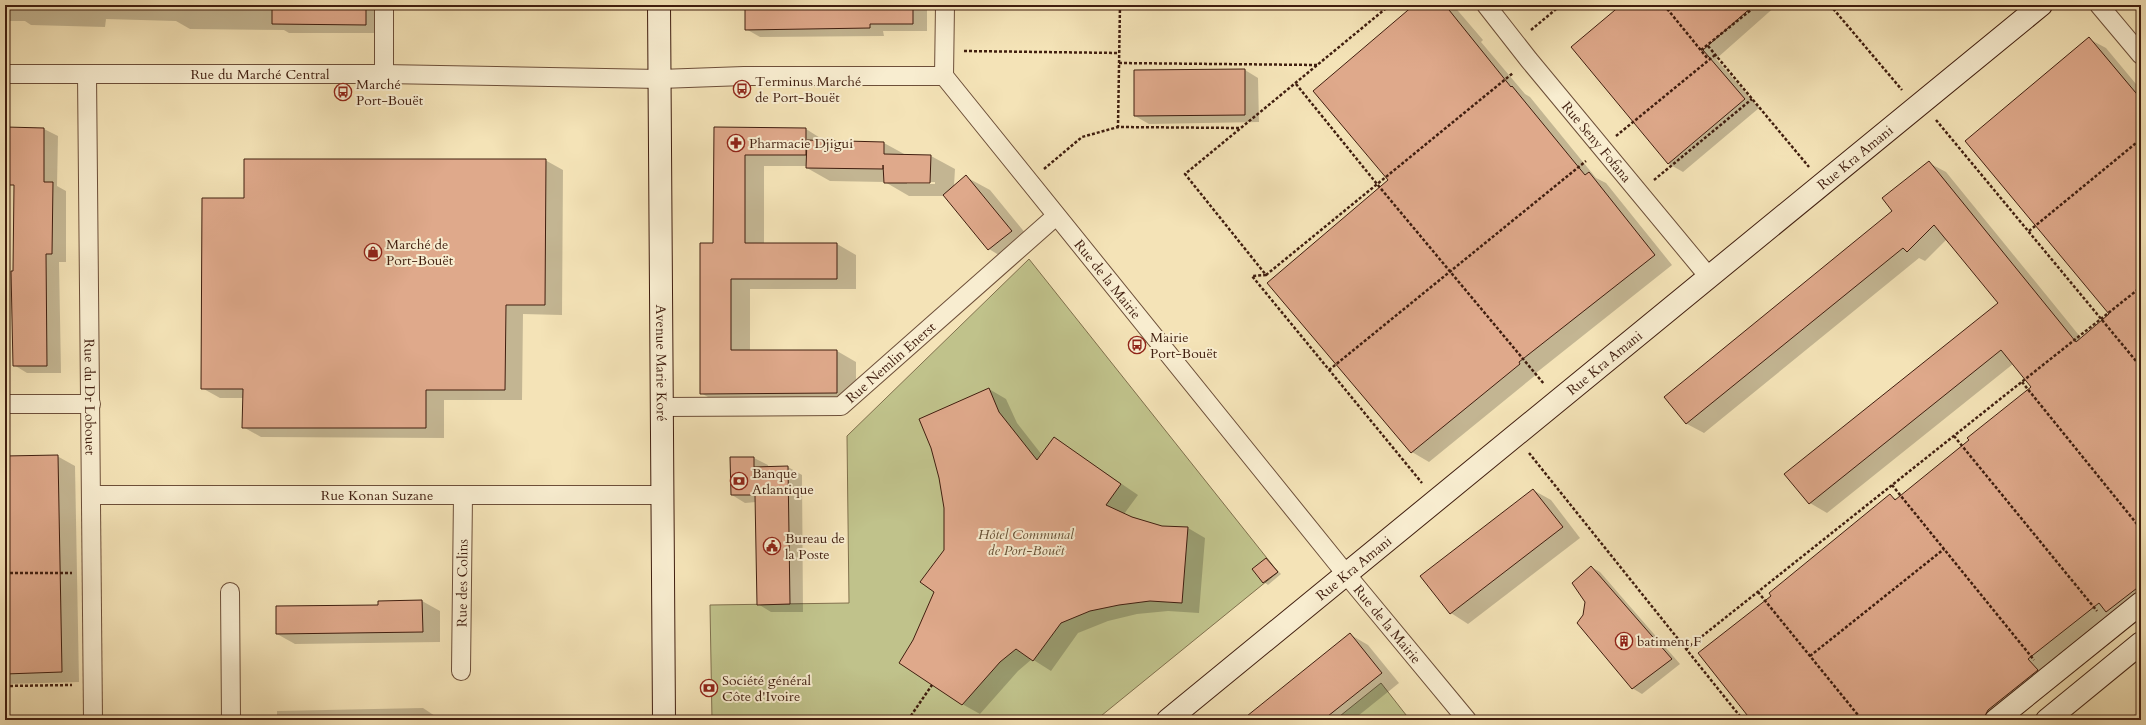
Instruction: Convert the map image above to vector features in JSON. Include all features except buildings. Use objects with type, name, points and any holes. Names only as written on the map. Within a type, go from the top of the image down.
[{"type":"street","points":[[384,5],[384,74]]},
{"type":"street","name":"Avenue Marie Koré","points":[[659,5],[664,720]]},
{"type":"street","points":[[660,79],[744,76],[944,76],[945,5]]},
{"type":"street","name":"Rue Seny Fofana","points":[[1486,5],[1517,42],[1529,60],[1603,147],[1709,277]]},
{"type":"street","name":"Rue Kra Amani","points":[[1168,720],[2041,5]]},
{"type":"street","points":[[2099,5],[2141,56]]},
{"type":"street","name":"Rue du Marché Central","points":[[5,74],[384,74],[660,79]]},
{"type":"street","name":"Rue du Dr Lobouet","points":[[87,74],[93,720]]},
{"type":"street","name":"Rue de la Mairie","points":[[944,76],[1346,574],[1467,720]]},
{"type":"street","name":"Rue Nemlin Enerst","points":[[662,407],[841,406],[1056,216]]},
{"type":"street","points":[[5,404],[91,404]]},
{"type":"street","name":"Rue Konan Suzane","points":[[92,495],[662,495]]},
{"type":"street","name":"Rue des Colins","points":[[461,671],[463,495]]},
{"type":"street","points":[[230,592],[231,720]]},
{"type":"street","points":[[1996,720],[2141,603]]},
{"type":"street","points":[[2047,720],[2141,642]]},
{"type":"path","points":[[1266,275],[1185,174],[1390,5]]},
{"type":"path","points":[[1517,42],[1561,5]]},
{"type":"path","points":[[1664,5],[1708,59]]},
{"type":"path","points":[[1701,50],[1708,46],[1757,5]]},
{"type":"path","points":[[1830,5],[2028,231],[2141,367]]},
{"type":"path","points":[[1118,127],[1120,6],[1385,9]]},
{"type":"path","points":[[1708,46],[1823,184]]},
{"type":"path","points":[[944,51],[1119,53]]},
{"type":"path","points":[[1329,370],[1603,147],[1708,59],[1715,55]]},
{"type":"path","points":[[1436,500],[1252,276],[1266,275],[1529,60]]},
{"type":"path","points":[[1119,63],[1319,65]]},
{"type":"path","points":[[1296,84],[1377,184],[1558,401]]},
{"type":"path","points":[[1640,192],[1752,99]]},
{"type":"path","points":[[1029,182],[1082,137],[1118,127],[1242,128]]},
{"type":"path","points":[[2028,231],[2141,138]]},
{"type":"path","points":[[1686,649],[2141,287]]},
{"type":"path","points":[[2022,382],[2141,529]]},
{"type":"path","points":[[1515,436],[1743,720]]},
{"type":"path","points":[[1954,436],[2111,628]]},
{"type":"path","points":[[1892,485],[2048,678]]},
{"type":"path","points":[[1810,656],[1944,550]]},
{"type":"path","points":[[5,573],[92,573]]},
{"type":"path","points":[[1758,592],[1862,720]]},
{"type":"path","points":[[5,686],[92,685]]},
{"type":"path","points":[[908,720],[932,685]]},
{"type":"green space","name":"Hôtel Communal de Port-Bouët","points":[[1029,259],[1278,572],[1096,720],[712,720],[710,605],[849,603],[847,436]]},
{"type":"green space","points":[[1381,683],[1410,720],[1335,720]]},
{"type":"railway","points":[[2130,720],[2141,711]]},
{"type":"place","name":"Terminus Marché de Port-Bouët","points":[[742,89]]},
{"type":"place","name":"Marché Port-Bouët","points":[[343,92]]},
{"type":"place","name":"Pharmacie Djigui","points":[[736,143]]},
{"type":"place","name":"Marché de Port-Bouët","points":[[373,252]]},
{"type":"place","name":"Mairie Port-Bouët","points":[[1137,345]]},
{"type":"place","name":"Banque Atlantique","points":[[739,481]]},
{"type":"place","name":"Bureau de la Poste","points":[[772,546]]},
{"type":"place","name":"batiment F","points":[[1624,641]]},
{"type":"place","name":"Société général Côte d'Ivoire","points":[[709,688]]}]
